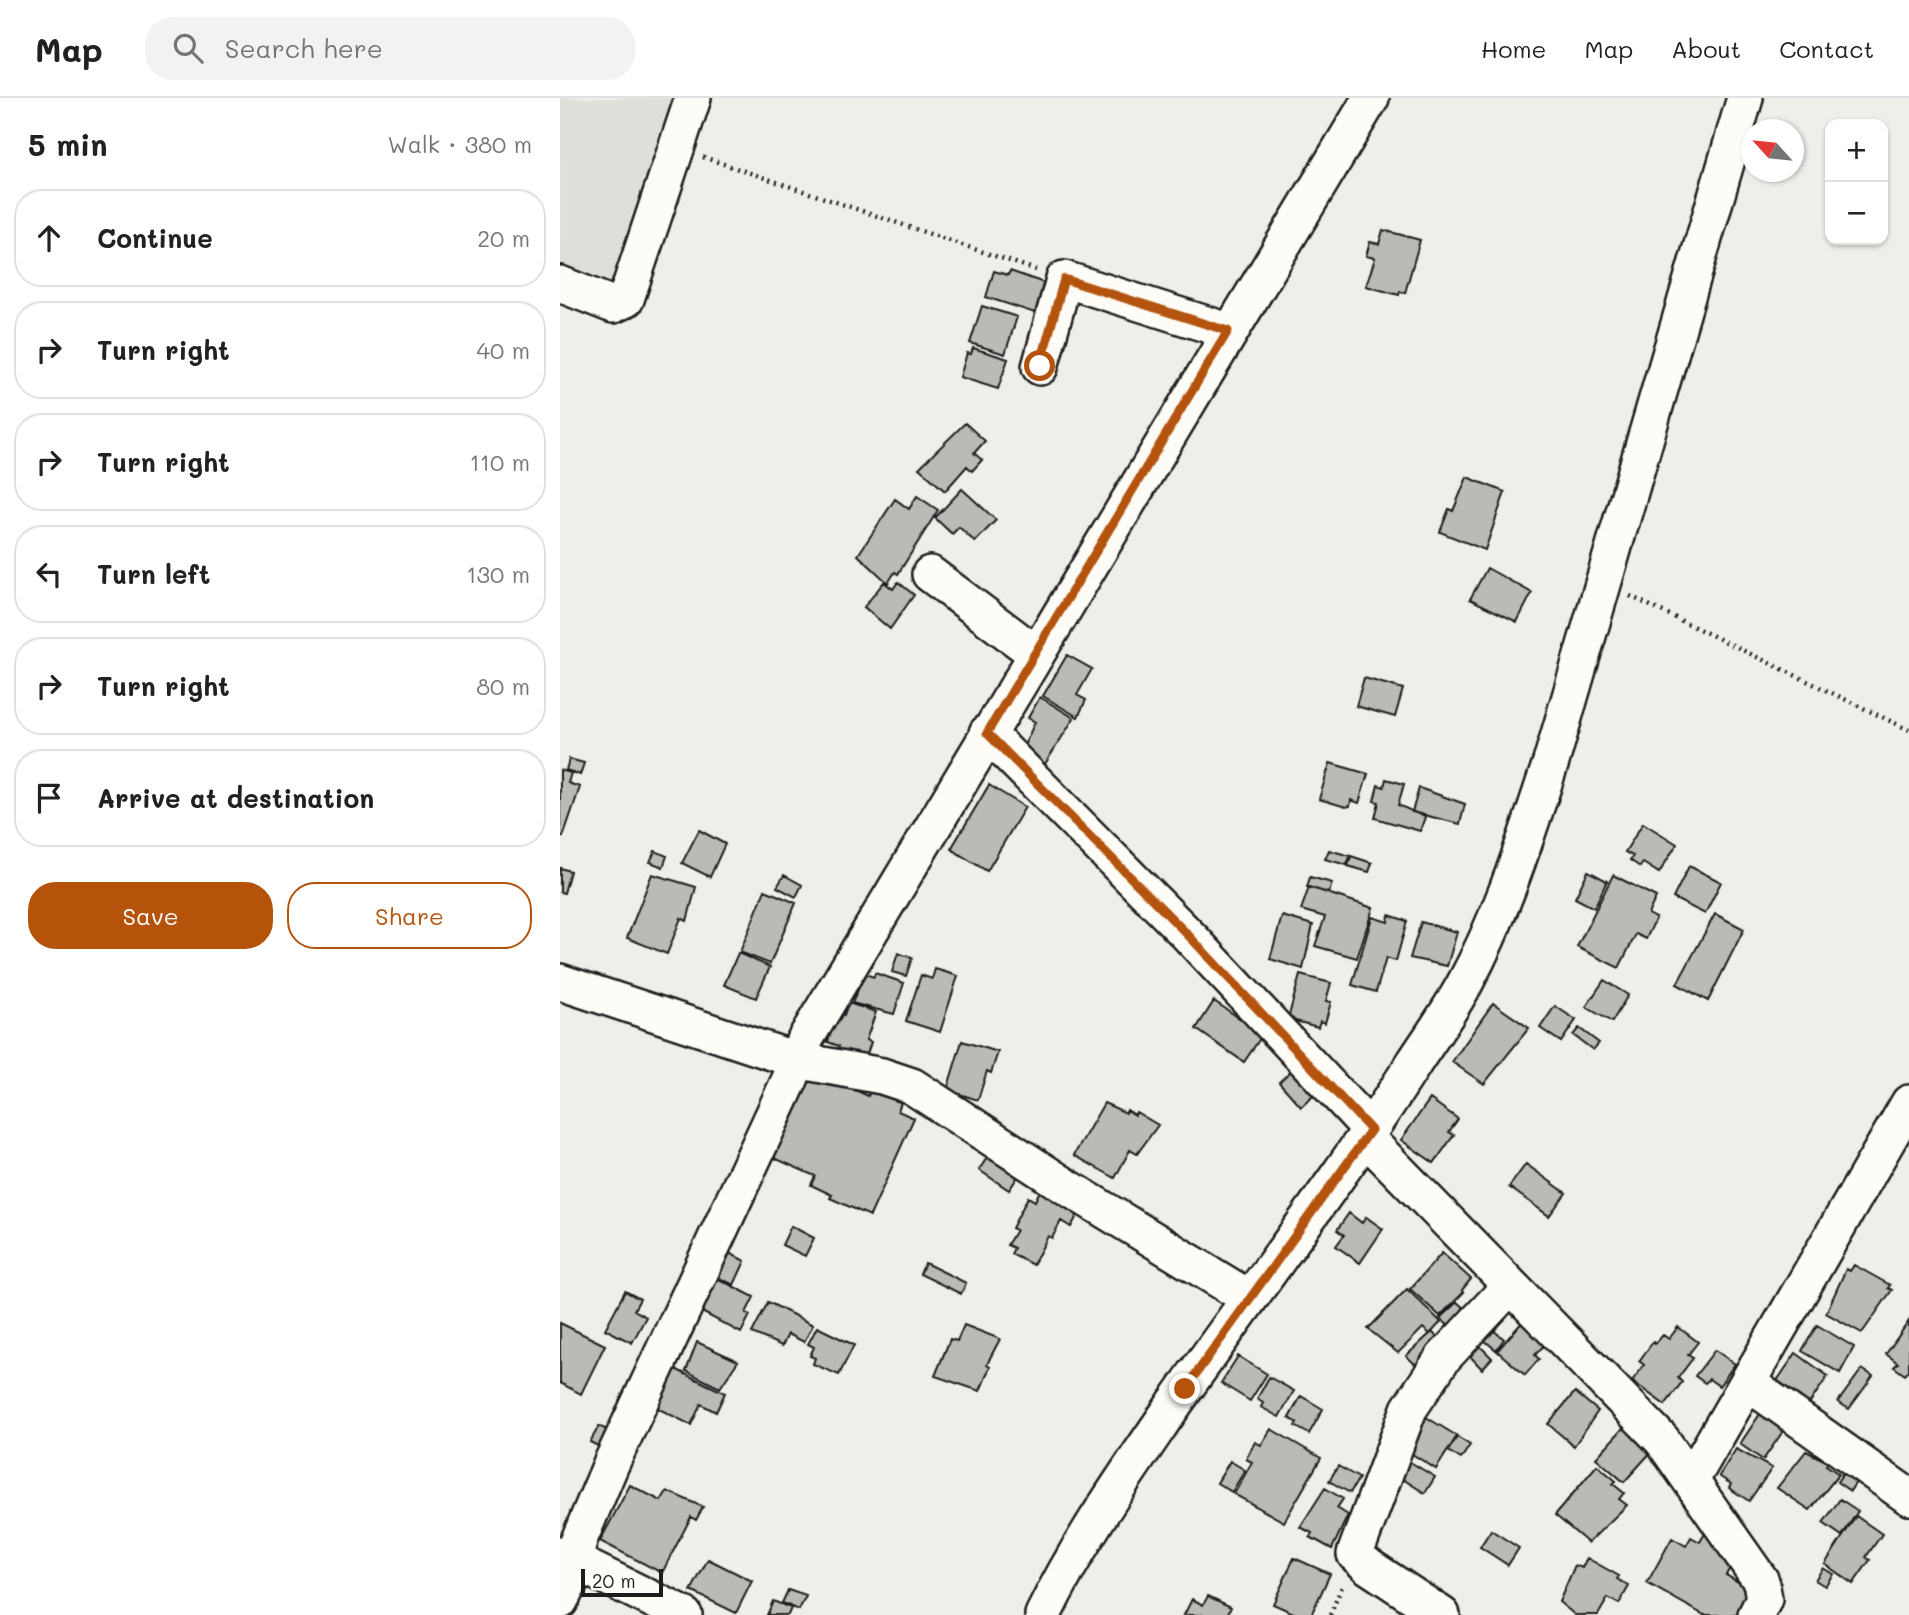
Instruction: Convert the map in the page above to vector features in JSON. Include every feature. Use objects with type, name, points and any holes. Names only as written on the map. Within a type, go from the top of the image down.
[{"type":"street","points":[[560,284],[613,305],[626,299],[693,98]]},
{"type":"street","points":[[560,1601],[568,1558],[579,1540],[803,1043],[1228,331],[1371,98]]},
{"type":"street","points":[[1043,1615],[1070,1561],[1101,1510],[1249,1298],[1369,1134],[1464,984],[1492,927],[1517,867],[1548,773],[1745,98]]},
{"type":"street","points":[[1040,366],[1064,279],[1228,331]]},
{"type":"street","points":[[930,574],[1035,653]]},
{"type":"street","points":[[987,733],[1190,937],[1510,1286],[1662,1440],[1761,1581],[1764,1599],[1756,1615]]},
{"type":"street","points":[[560,982],[796,1059],[883,1076],[912,1086],[1067,1187],[1249,1298]]},
{"type":"street","points":[[1690,1480],[1909,1103]]},
{"type":"street","points":[[1442,1615],[1368,1566],[1355,1554],[1409,1409],[1443,1358],[1510,1286]]},
{"type":"street","points":[[1748,1383],[1909,1497]]},
{"type":"street","points":[[568,1558],[684,1615]]},
{"type":"path","points":[[676,148],[1064,279]]},
{"type":"path","points":[[1604,584],[1909,730]]},
{"type":"shaded area","points":[[560,98],[679,98],[616,285],[602,288],[560,271]]},
{"type":"building","points":[[1383,230],[1420,240],[1405,293],[1400,291],[1399,295],[1366,286],[1375,258],[1366,256],[1370,242],[1379,244]]},
{"type":"building","points":[[994,271],[1008,275],[1010,271],[1044,283],[1035,313],[986,297]]},
{"type":"building","points":[[982,306],[1017,317],[1005,354],[970,343]]},
{"type":"building","points":[[973,348],[1008,359],[998,389],[960,377],[967,353],[971,354]]},
{"type":"building","points":[[965,423],[985,441],[974,453],[982,460],[972,471],[967,466],[945,491],[919,468]]},
{"type":"building","points":[[1467,477],[1505,492],[1485,550],[1440,532],[1449,509],[1453,511]]},
{"type":"building","points":[[962,489],[996,520],[975,542],[959,527],[952,534],[935,518]]},
{"type":"building","points":[[917,496],[938,510],[898,574],[895,572],[888,583],[858,555],[895,499],[909,509]]},
{"type":"building","points":[[1487,568],[1532,593],[1517,622],[1470,599]]},
{"type":"building","points":[[884,582],[893,589],[898,582],[914,595],[890,629],[864,607]]},
{"type":"building","points":[[1067,655],[1092,669],[1077,695],[1086,700],[1078,717],[1043,696]]},
{"type":"building","points":[[1364,678],[1403,689],[1395,717],[1356,706]]},
{"type":"building","points":[[1040,697],[1074,718],[1045,764],[1022,750],[1035,722],[1028,718]]},
{"type":"building","points":[[569,759],[584,763],[580,775],[566,770]]},
{"type":"building","points":[[1330,763],[1368,774],[1359,803],[1351,800],[1350,806],[1346,807],[1319,799]]},
{"type":"building","points":[[560,770],[571,773],[568,783],[580,787],[563,837],[560,835]]},
{"type":"building","points":[[1386,779],[1404,784],[1398,805],[1425,817],[1420,831],[1375,818],[1379,802],[1374,801],[1378,785],[1384,787]]},
{"type":"building","points":[[989,785],[1025,807],[987,871],[951,849]]},
{"type":"building","points":[[1419,788],[1465,804],[1460,824],[1412,812]]},
{"type":"building","points":[[1643,823],[1677,844],[1659,873],[1643,863],[1640,867],[1630,860],[1633,856],[1625,852]]},
{"type":"building","points":[[699,830],[725,844],[710,877],[682,863]]},
{"type":"building","points":[[1329,850],[1350,856],[1347,865],[1325,859]]},
{"type":"building","points":[[655,851],[667,856],[663,867],[650,862]]},
{"type":"building","points":[[1351,856],[1372,863],[1369,872],[1348,866]]},
{"type":"building","points":[[1689,866],[1721,882],[1705,914],[1673,898]]},
{"type":"building","points":[[560,868],[570,871],[564,893],[560,892]]},
{"type":"building","points":[[1588,871],[1607,881],[1594,908],[1575,898]]},
{"type":"building","points":[[652,874],[696,887],[687,921],[681,918],[667,954],[627,938]]},
{"type":"building","points":[[784,875],[802,885],[796,897],[777,887]]},
{"type":"building","points":[[1613,875],[1656,897],[1648,914],[1656,918],[1646,939],[1636,934],[1619,968],[1577,947]]},
{"type":"building","points":[[1310,877],[1332,883],[1329,893],[1307,887]]},
{"type":"building","points":[[1309,887],[1373,908],[1357,958],[1315,946],[1325,917],[1301,910]]},
{"type":"building","points":[[765,890],[796,903],[770,964],[740,952]]},
{"type":"building","points":[[1715,914],[1744,929],[1708,1001],[1677,984]]},
{"type":"building","points":[[1389,915],[1407,921],[1396,961],[1386,958],[1376,992],[1352,985],[1372,917],[1388,922]]},
{"type":"building","points":[[1282,916],[1313,925],[1303,969],[1270,959]]},
{"type":"building","points":[[1421,922],[1457,932],[1447,966],[1410,958]]},
{"type":"building","points":[[738,953],[770,967],[756,998],[724,985]]},
{"type":"building","points":[[898,953],[912,958],[906,976],[892,972]]},
{"type":"building","points":[[935,969],[958,976],[940,1032],[906,1021],[921,975],[932,979]]},
{"type":"building","points":[[875,973],[904,983],[894,1014],[852,1003],[865,974],[874,977]]},
{"type":"building","points":[[1300,975],[1331,983],[1326,1001],[1331,1002],[1325,1023],[1320,1021],[1318,1027],[1288,1019]]},
{"type":"building","points":[[1604,980],[1628,995],[1612,1022],[1586,1007]]},
{"type":"building","points":[[1214,1001],[1263,1034],[1244,1062],[1196,1029]]},
{"type":"building","points":[[848,1003],[876,1012],[866,1040],[871,1042],[866,1057],[837,1050],[839,1046],[828,1042],[835,1011],[844,1015]]},
{"type":"building","points":[[1493,1003],[1529,1028],[1484,1084],[1452,1062]]},
{"type":"building","points":[[1555,1006],[1576,1020],[1561,1042],[1540,1028]]},
{"type":"building","points":[[1579,1028],[1599,1043],[1593,1050],[1573,1035]]},
{"type":"building","points":[[962,1041],[998,1052],[991,1073],[987,1071],[978,1100],[947,1090]]},
{"type":"building","points":[[1299,1063],[1322,1088],[1301,1107],[1279,1082]]},
{"type":"building","points":[[811,1070],[868,1096],[874,1083],[903,1096],[898,1111],[914,1118],[870,1216],[830,1198],[832,1195],[811,1185],[815,1176],[772,1157]]},
{"type":"building","points":[[1430,1099],[1458,1119],[1449,1132],[1454,1135],[1434,1163],[1401,1140]]},
{"type":"building","points":[[1104,1103],[1126,1113],[1127,1110],[1135,1115],[1136,1112],[1158,1125],[1137,1154],[1130,1150],[1115,1178],[1074,1155]]},
{"type":"building","points":[[988,1156],[1019,1175],[1009,1190],[979,1170]]},
{"type":"building","points":[[1526,1164],[1566,1193],[1549,1216],[1509,1187]]},
{"type":"building","points":[[1043,1184],[1062,1195],[1058,1203],[1078,1214],[1071,1227],[1061,1221],[1052,1238],[1048,1236],[1033,1265],[1011,1254],[1014,1248],[1007,1245],[1016,1230],[1012,1228],[1028,1197],[1035,1201]]},
{"type":"building","points":[[1349,1213],[1362,1223],[1366,1217],[1383,1229],[1360,1263],[1336,1246],[1344,1235],[1337,1230]]},
{"type":"building","points":[[791,1226],[814,1238],[805,1256],[782,1245]]},
{"type":"building","points":[[729,1253],[745,1261],[734,1285],[717,1277]]},
{"type":"building","points":[[1442,1253],[1471,1279],[1462,1290],[1464,1292],[1440,1316],[1410,1289]]},
{"type":"building","points":[[925,1263],[966,1283],[961,1294],[920,1274]]},
{"type":"building","points":[[1854,1265],[1890,1285],[1888,1288],[1892,1290],[1862,1333],[1826,1313],[1846,1269],[1850,1271]]},
{"type":"building","points":[[717,1278],[754,1297],[746,1313],[750,1315],[741,1333],[700,1311]]},
{"type":"building","points":[[1407,1289],[1441,1322],[1430,1334],[1423,1328],[1398,1353],[1368,1329]]},
{"type":"building","points":[[625,1291],[640,1299],[634,1310],[646,1317],[632,1343],[605,1329]]},
{"type":"building","points":[[768,1302],[813,1325],[804,1342],[788,1334],[782,1346],[752,1333]]},
{"type":"building","points":[[1457,1302],[1471,1314],[1455,1332],[1440,1318]]},
{"type":"building","points":[[1524,1320],[1548,1341],[1535,1355],[1539,1359],[1525,1375],[1497,1351]]},
{"type":"building","points":[[1909,1321],[1909,1370],[1905,1375],[1894,1367],[1898,1363],[1886,1354]]},
{"type":"building","points":[[560,1323],[605,1345],[581,1394],[560,1383]]},
{"type":"building","points":[[964,1325],[1000,1339],[987,1365],[990,1367],[980,1391],[935,1376],[950,1339],[957,1341]]},
{"type":"building","points":[[1817,1325],[1854,1347],[1840,1373],[1802,1351]]},
{"type":"building","points":[[817,1327],[854,1345],[839,1375],[813,1364],[815,1358],[810,1356],[814,1347],[808,1344]]},
{"type":"building","points":[[1678,1327],[1698,1342],[1688,1355],[1693,1358],[1678,1378],[1682,1382],[1665,1405],[1632,1381],[1644,1365],[1639,1361],[1653,1342],[1655,1344],[1663,1335],[1669,1339]]},
{"type":"building","points":[[1493,1330],[1504,1339],[1496,1350],[1484,1340]]},
{"type":"building","points":[[1432,1332],[1445,1345],[1422,1370],[1406,1356]]},
{"type":"building","points":[[697,1342],[738,1361],[720,1388],[686,1371]]},
{"type":"building","points":[[1478,1344],[1492,1358],[1482,1369],[1468,1354]]},
{"type":"building","points":[[1715,1350],[1735,1364],[1719,1386],[1709,1379],[1705,1383],[1695,1376]]},
{"type":"building","points":[[1796,1353],[1828,1376],[1804,1411],[1772,1388]]},
{"type":"building","points":[[1238,1356],[1267,1374],[1250,1401],[1221,1383]]},
{"type":"building","points":[[673,1368],[725,1393],[716,1412],[701,1404],[691,1425],[655,1407]]},
{"type":"building","points":[[1862,1369],[1873,1376],[1849,1409],[1838,1402]]},
{"type":"building","points":[[1269,1377],[1294,1391],[1279,1417],[1261,1407],[1263,1403],[1257,1399]]},
{"type":"building","points":[[1575,1392],[1598,1411],[1574,1446],[1548,1424]]},
{"type":"building","points":[[1301,1396],[1323,1409],[1309,1434],[1295,1426],[1297,1423],[1289,1418]]},
{"type":"building","points":[[1764,1408],[1788,1424],[1763,1460],[1740,1444]]},
{"type":"building","points":[[1426,1417],[1457,1436],[1436,1469],[1409,1452],[1418,1439],[1414,1436]]},
{"type":"building","points":[[599,1426],[609,1431],[602,1448],[590,1442]]},
{"type":"building","points":[[1625,1426],[1653,1450],[1624,1482],[1596,1458]]},
{"type":"building","points":[[1271,1429],[1321,1458],[1284,1522],[1234,1494],[1252,1462],[1246,1459],[1255,1442],[1261,1445]]},
{"type":"building","points":[[1457,1437],[1470,1445],[1461,1459],[1448,1451]]},
{"type":"building","points":[[1736,1449],[1772,1468],[1749,1501],[1729,1488],[1731,1484],[1719,1476]]},
{"type":"building","points":[[1806,1451],[1828,1462],[1826,1465],[1839,1474],[1810,1510],[1777,1488]]},
{"type":"building","points":[[1402,1457],[1435,1477],[1425,1493],[1393,1473]]},
{"type":"building","points":[[1230,1461],[1245,1470],[1232,1492],[1217,1483]]},
{"type":"building","points":[[1597,1465],[1616,1481],[1613,1484],[1624,1493],[1619,1499],[1627,1505],[1588,1543],[1555,1515]]},
{"type":"building","points":[[1338,1466],[1359,1478],[1350,1493],[1329,1481]]},
{"type":"building","points":[[1847,1467],[1860,1476],[1850,1491],[1837,1482]]},
{"type":"building","points":[[630,1485],[661,1501],[667,1491],[703,1507],[696,1520],[691,1517],[662,1573],[600,1541]]},
{"type":"building","points":[[1325,1488],[1343,1499],[1337,1508],[1348,1515],[1332,1549],[1310,1537],[1312,1533],[1300,1527]]},
{"type":"building","points":[[1840,1499],[1858,1511],[1842,1536],[1823,1523]]},
{"type":"building","points":[[1856,1516],[1882,1534],[1866,1557],[1870,1560],[1853,1584],[1825,1564]]},
{"type":"building","points":[[1491,1530],[1519,1548],[1508,1565],[1480,1547]]},
{"type":"building","points":[[1707,1530],[1733,1562],[1726,1575],[1754,1591],[1741,1615],[1704,1615],[1647,1583],[1672,1538],[1686,1546],[1691,1537],[1700,1542]]},
{"type":"building","points":[[1294,1558],[1330,1574],[1311,1615],[1298,1615],[1273,1604]]},
{"type":"building","points":[[1587,1558],[1619,1576],[1617,1579],[1629,1586],[1619,1604],[1608,1598],[1598,1615],[1575,1615],[1559,1602],[1575,1565],[1582,1568]]},
{"type":"building","points":[[708,1559],[752,1581],[736,1613],[691,1591]]},
{"type":"building","points":[[1823,1568],[1833,1574],[1825,1586],[1815,1580]]},
{"type":"building","points":[[788,1590],[806,1596],[799,1610],[782,1603]]},
{"type":"building","points":[[1208,1596],[1231,1607],[1227,1615],[1184,1615],[1192,1599],[1203,1605]]},
{"type":"building","points":[[773,1601],[791,1608],[788,1615],[767,1615]]},
{"type":"route","points":[[1040,366],[1064,279],[1228,331],[987,733],[1190,937],[1371,1130],[1185,1389]]}]
